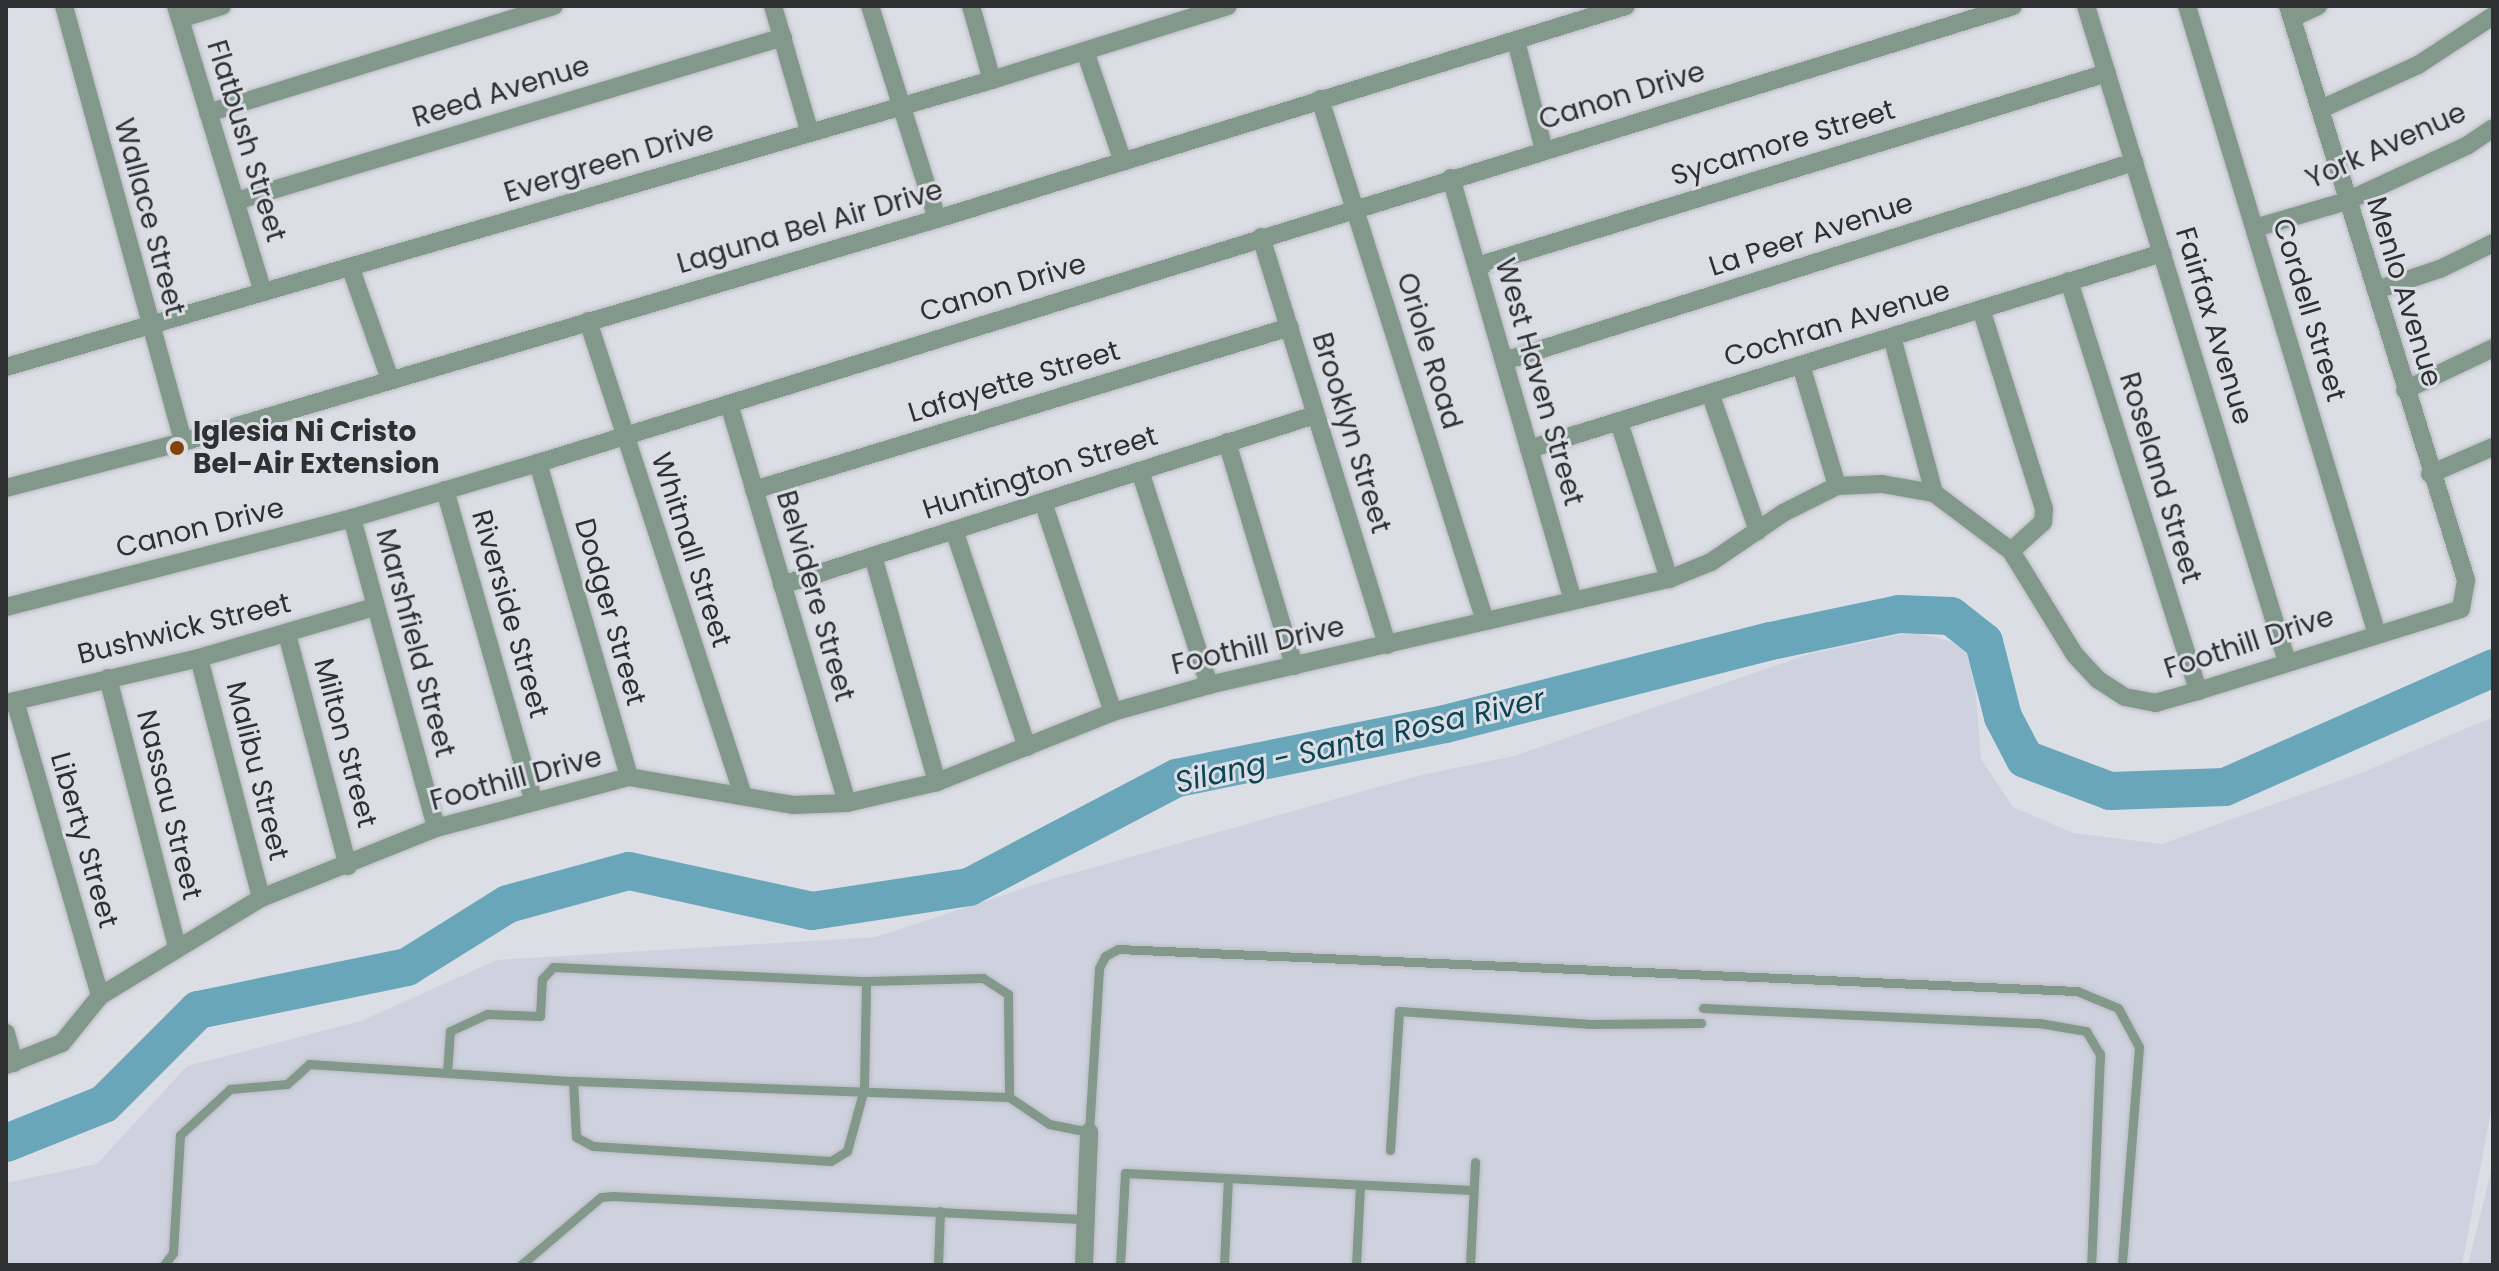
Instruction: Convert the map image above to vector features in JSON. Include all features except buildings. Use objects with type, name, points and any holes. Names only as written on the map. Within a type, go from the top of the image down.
[{"type":"street","name":"Wallace Street","points":[[64,6],[183,442]]},
{"type":"street","points":[[178,12],[222,6]]},
{"type":"street","points":[[208,113],[554,6]]},
{"type":"street","points":[[773,6],[809,130]]},
{"type":"street","points":[[870,6],[937,219]]},
{"type":"street","points":[[971,6],[992,80]]},
{"type":"street","name":"Evergreen Drive","points":[[6,367],[351,269],[809,130],[992,80],[1228,6]]},
{"type":"street","name":"Laguna Bel Air Drive","points":[[6,488],[183,442],[937,219],[1626,6]]},
{"type":"street","name":"Canon Drive","points":[[6,607],[352,518],[538,463],[2013,6]]},
{"type":"street","name":"Fairfax Avenue","points":[[2086,6],[2287,662]]},
{"type":"street","name":"Cordell Street","points":[[2187,6],[2376,631]]},
{"type":"street","points":[[2290,12],[2318,6]]},
{"type":"street","name":"Flatbush Street","points":[[178,12],[263,292]]},
{"type":"street","name":"Menlo Avenue","points":[[2290,12],[2466,594]]},
{"type":"street","points":[[2321,109],[2418,65],[2493,16]]},
{"type":"street","name":"Reed Avenue","points":[[236,201],[783,37]]},
{"type":"street","points":[[1516,41],[1544,150]]},
{"type":"street","points":[[1085,51],[1123,162]]},
{"type":"street","name":"Sycamore Street","points":[[1477,266],[2107,73]]},
{"type":"street","name":"Oriole Road","points":[[1320,99],[1485,621]]},
{"type":"street","name":"York Avenue","points":[[2255,228],[2347,201],[2468,145],[2493,128]]},
{"type":"street","name":"La Peer Avenue","points":[[1504,361],[2134,162]]},
{"type":"street","name":"West Haven Street","points":[[1451,178],[1573,601]]},
{"type":"street","name":"Brooklyn Street","points":[[1261,237],[1387,645]]},
{"type":"street","points":[[2376,290],[2440,269],[2493,243]]},
{"type":"street","name":"Cochran Avenue","points":[[1529,449],[2162,253]]},
{"type":"street","points":[[351,269],[390,379]]},
{"type":"street","name":"Roseland Street","points":[[2069,281],[2198,691]]},
{"type":"street","points":[[1981,309],[2044,509],[2043,522],[2011,551]]},
{"type":"street","name":"Whitnall Street","points":[[588,321],[743,795]]},
{"type":"street","name":"Lafayette Street","points":[[754,490],[1290,327]]},
{"type":"street","points":[[1892,337],[1934,493]]},
{"type":"street","points":[[2405,390],[2493,348]]},
{"type":"street","points":[[1801,365],[1837,486]]},
{"type":"street","points":[[1710,393],[1758,531]]},
{"type":"street","name":"Belvidere Street","points":[[729,404],[847,803]]},
{"type":"street","name":"Huntington Street","points":[[782,585],[1315,415]]},
{"type":"street","points":[[1619,422],[1669,579]]},
{"type":"street","points":[[1227,442],[1294,666]]},
{"type":"street","points":[[2430,474],[2493,447]]},
{"type":"street","name":"Dodger Street","points":[[538,463],[629,777]]},
{"type":"street","points":[[1140,471],[1209,685]]},
{"type":"street","name":"Foothill Drive","points":[[10,1064],[62,1043],[100,996],[177,946],[261,898],[348,866],[436,828],[533,799],[629,777],[793,805],[847,803],[937,782],[1113,712],[1209,685],[1669,579],[1711,562],[1837,486],[1882,484],[1934,493],[2011,551],[2075,655],[2097,679],[2125,697],[2155,703],[2376,631],[2461,609],[2466,594]]},
{"type":"street","name":"Riverside Street","points":[[445,490],[533,799]]},
{"type":"street","points":[[1043,502],[1113,712]]},
{"type":"street","name":"Marshfield Street","points":[[352,518],[436,828]]},
{"type":"street","points":[[954,530],[1027,747]]},
{"type":"street","points":[[873,556],[937,782]]},
{"type":"street","name":"Bushwick Street","points":[[10,702],[199,658],[375,607]]},
{"type":"street","name":"Milton Street","points":[[287,634],[348,866]]},
{"type":"street","name":"Malibu Street","points":[[199,658],[261,898]]},
{"type":"street","name":"Nassau Street","points":[[108,678],[177,946]]},
{"type":"street","name":"Liberty Street","points":[[10,702],[100,996]]},
{"type":"street","points":[[6,1033],[10,1064]]},
{"type":"street","points":[[1084,1265],[1089,1132]]},
{"type":"lane","points":[[164,1265],[173,1253],[180,1135],[216,1097],[230,1089],[287,1084],[309,1064],[573,1081],[864,1089],[1009,1097],[1049,1124],[1089,1132],[1099,968],[1105,956],[1118,949],[2077,991],[2118,1008],[2139,1047],[2122,1265]]},
{"type":"lane","points":[[447,1072],[450,1031],[487,1014],[540,1016],[542,979],[553,967],[866,981],[983,978],[998,983],[1008,994],[1009,1097]]},
{"type":"lane","points":[[573,1081],[576,1137],[593,1146],[831,1161],[847,1151],[864,1089],[866,981]]},
{"type":"lane","points":[[1703,1008],[2039,1023],[2086,1031],[2100,1054],[2091,1265]]},
{"type":"lane","points":[[1390,1150],[1399,1011],[1588,1024],[1701,1023]]},
{"type":"lane","points":[[1470,1265],[1475,1162]]},
{"type":"lane","points":[[1120,1265],[1125,1173],[1473,1190]]},
{"type":"lane","points":[[1224,1265],[1228,1178]]},
{"type":"lane","points":[[1356,1265],[1360,1185]]},
{"type":"lane","points":[[521,1265],[601,1197],[1086,1219]]},
{"type":"lane","points":[[938,1265],[940,1211]]},
{"type":"shaded area","points":[[1913,632],[1972,647],[1981,759],[2013,807],[2073,833],[2162,844],[2361,773],[2493,717],[2493,1101],[2462,1265],[6,1265],[6,1183],[97,1164],[187,1066],[361,1021],[497,960],[876,937],[1052,879],[1417,776],[1514,756],[1809,654]]},
{"type":"shaded area","points":[[2493,1163],[2493,1265],[2468,1265]]},
{"type":"waterway","name":"Silang - Santa Rosa River","points":[[6,1143],[104,1104],[198,1010],[407,967],[508,904],[629,871],[812,911],[969,887],[1177,778],[1445,724],[1771,641],[1899,614],[1951,616],[1984,642],[2003,717],[2025,759],[2110,791],[2225,787],[2493,668]]},
{"type":"place","name":"Iglesia Ni Cristo Bel-Air Extension","points":[[177,448]]}]
